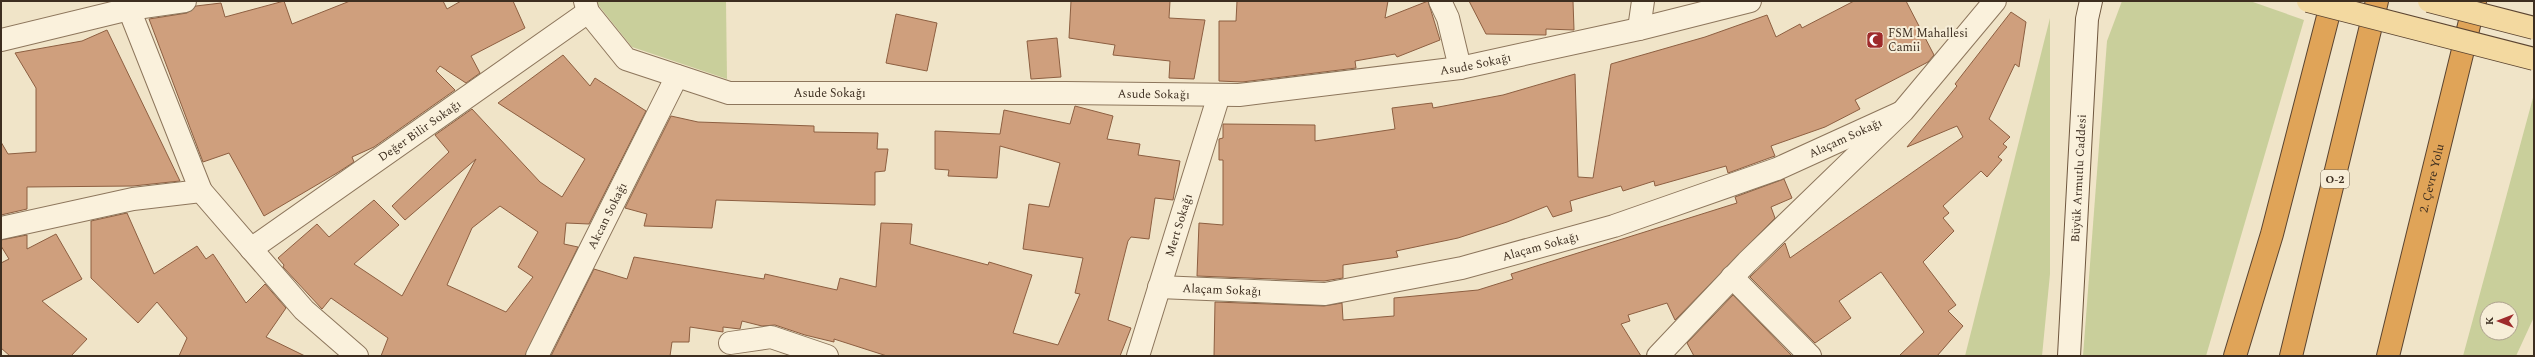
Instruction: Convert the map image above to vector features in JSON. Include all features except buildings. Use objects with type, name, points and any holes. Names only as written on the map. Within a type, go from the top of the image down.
[{"type":"highway","points":[[2235,356],[2272,234],[2332,1]]},
{"type":"highway","name":"O-2","points":[[2291,356],[2377,1]]},
{"type":"highway","name":"2. Çevre Yolu","points":[[2388,356],[2440,151],[2475,1]]},
{"type":"highway","points":[[2440,151],[2484,1]]},
{"type":"main road","points":[[2308,1],[2534,59]]},
{"type":"main road","points":[[2429,1],[2534,28]]},
{"type":"street","points":[[1,40],[129,10],[185,1]]},
{"type":"street","points":[[1440,1],[1448,18],[1460,68]]},
{"type":"street","points":[[1638,29],[1643,1]]},
{"type":"street","name":"Asude Sokağı","points":[[587,6],[626,59],[729,93],[1239,96],[1460,68],[1638,29],[1750,1]]},
{"type":"street","points":[[1658,356],[1732,277],[1903,112],[1994,1]]},
{"type":"street","name":"Büyük Armutlu Caddesi","points":[[2069,356],[2087,19],[2091,1]]},
{"type":"street","name":"Değer Bilir Sokağı","points":[[251,249],[587,6]]},
{"type":"street","points":[[129,10],[201,191],[304,310],[357,356]]},
{"type":"street","name":"Akcan Sokağı","points":[[537,356],[676,76]]},
{"type":"street","name":"Mert Sokağı","points":[[1140,356],[1159,287],[1219,95]]},
{"type":"street","name":"Alaçam Sokağı","points":[[1159,287],[1325,294],[1462,268],[1614,226],[1777,169],[1903,112]]},
{"type":"street","points":[[1,228],[133,199],[201,191]]},
{"type":"street","points":[[1732,277],[1810,356]]},
{"type":"street","points":[[730,343],[771,337],[827,356]]},
{"type":"green space","points":[[595,1],[726,1],[727,79],[632,47]]},
{"type":"green space","points":[[2122,1],[2250,1],[2304,20],[2206,356],[2083,356],[2107,41]]},
{"type":"green space","points":[[2050,18],[2050,274],[2042,356],[1965,356]]},
{"type":"green space","points":[[2534,94],[2534,317],[2516,356],[2463,356]]},
{"type":"place","name":"FSM Mahallesi Camii","points":[[1875,40]]}]
